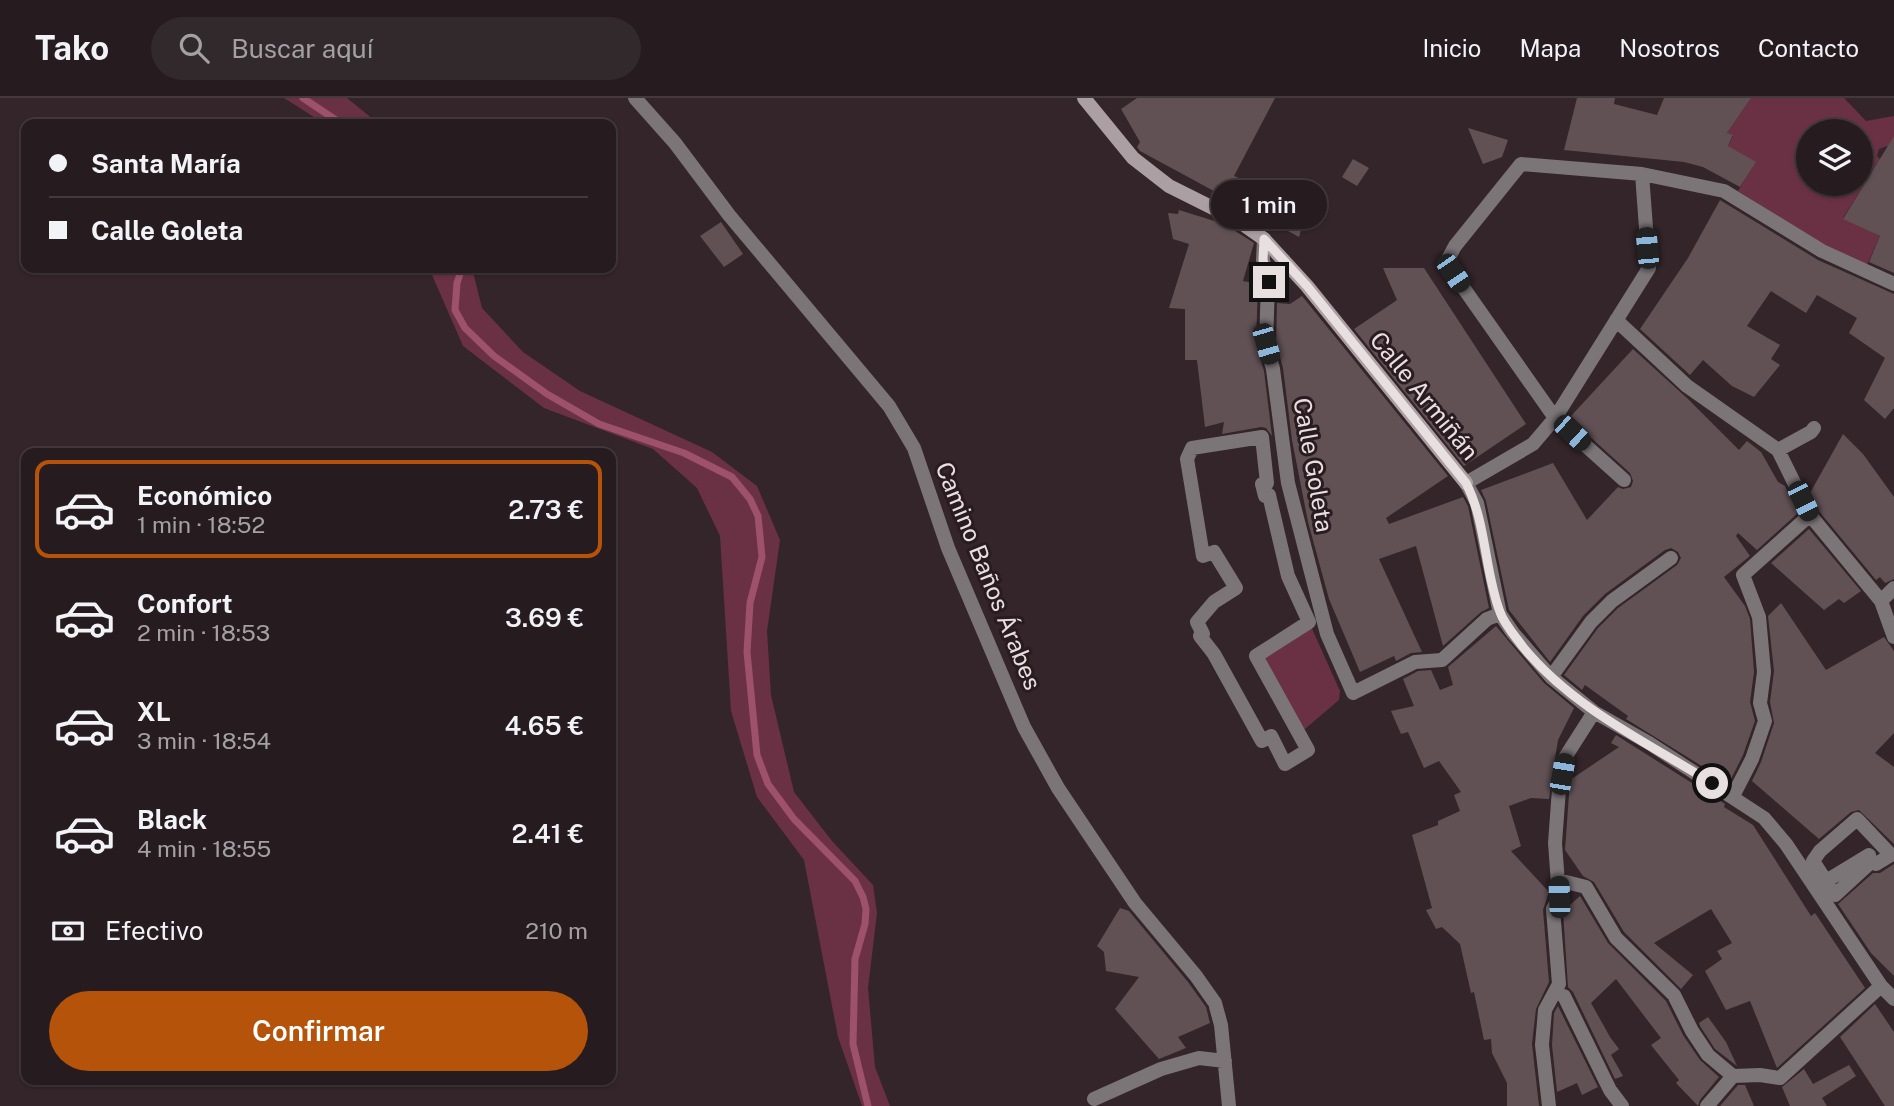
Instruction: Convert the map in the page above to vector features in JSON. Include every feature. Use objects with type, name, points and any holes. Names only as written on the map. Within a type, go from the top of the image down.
[{"type":"street","name":"Camino Baños Árabes","points":[[635,98],[675,143],[729,215],[889,406],[914,448],[948,548],[1024,727],[1058,788],[1135,903],[1215,1003],[1221,1026],[1229,1106]]},
{"type":"street","name":"Calle Armiñán","points":[[1084,98],[1133,158],[1169,186],[1237,220],[1264,239],[1307,286],[1466,483],[1477,503],[1500,614],[1519,642],[1551,677],[1594,712],[1733,796],[1764,818],[1820,885],[1881,986],[1894,999]]},
{"type":"street","points":[[1624,480],[1555,418],[1453,273],[1448,259],[1455,246],[1521,164],[1642,174],[1724,191],[1822,251],[1894,284]]},
{"type":"street","points":[[1466,483],[1534,444],[1555,418],[1649,268],[1642,174]]},
{"type":"street","name":"Calle Goleta","points":[[1264,239],[1263,260],[1269,282],[1266,344],[1273,369],[1288,483],[1327,634],[1353,693],[1415,662],[1442,660],[1487,619],[1500,614]]},
{"type":"street","points":[[1616,320],[1686,386],[1777,450],[1810,515],[1881,601],[1894,637]]},
{"type":"street","points":[[1777,450],[1814,428]]},
{"type":"street","points":[[1262,437],[1266,483],[1262,484],[1265,496],[1269,495],[1288,576],[1309,622],[1256,656],[1308,750],[1285,764],[1271,736],[1262,741],[1214,654],[1200,636],[1203,634],[1197,622],[1214,602],[1236,588],[1214,552],[1203,556],[1187,459],[1192,448],[1262,437]]},
{"type":"street","points":[[1733,796],[1752,759],[1765,721],[1760,704],[1764,672],[1759,617],[1743,575],[1810,515]]},
{"type":"street","points":[[1551,677],[1591,622],[1612,601],[1671,558]]},
{"type":"street","points":[[1881,601],[1894,588]]},
{"type":"street","points":[[1549,1106],[1542,1045],[1545,1010],[1559,984],[1553,909],[1559,897],[1555,843],[1559,789],[1564,759],[1594,712]]},
{"type":"street","points":[[1857,819],[1890,849],[1875,851],[1820,885],[1814,861],[1820,852],[1857,819]]},
{"type":"street","points":[[1558,880],[1586,887],[1616,938],[1674,995],[1708,1055],[1733,1076],[1760,1075],[1780,1078],[1881,986]]},
{"type":"street","points":[[1564,996],[1610,1090],[1622,1106]]},
{"type":"street","points":[[1094,1099],[1161,1069],[1199,1058],[1224,1061]]},
{"type":"street","points":[[1707,1106],[1733,1076]]},
{"type":"shaded area","points":[[284,98],[347,98],[373,119],[317,119]]},
{"type":"shaded area","points":[[1751,98],[1844,98],[1864,119],[1796,119],[1796,196],[1857,196],[1843,218],[1880,236],[1867,265],[1822,244],[1738,191],[1755,163],[1717,169],[1733,136],[1727,133]]},
{"type":"shaded area","points":[[1894,116],[1894,157],[1887,146],[1879,149],[1877,156],[1880,159],[1873,170],[1873,120]]},
{"type":"shaded area","points":[[431,273],[473,273],[482,308],[523,352],[580,391],[712,452],[757,486],[780,540],[767,631],[771,695],[794,792],[832,841],[873,885],[877,913],[868,988],[875,1067],[890,1106],[862,1106],[838,1037],[804,860],[757,797],[731,711],[720,536],[697,488],[653,449],[544,408],[463,346]]},
{"type":"shaded area","points":[[1309,622],[1340,691],[1339,700],[1299,734],[1256,656]]},
{"type":"building","points":[[1137,98],[1275,98],[1234,176],[1283,197],[1286,191],[1310,199],[1299,237],[1140,151],[1137,147],[1140,142],[1121,109]]},
{"type":"building","points":[[1577,98],[1615,98],[1614,104],[1657,115],[1664,98],[1751,98],[1727,133],[1733,135],[1728,146],[1756,162],[1740,187],[1703,167],[1684,162],[1564,150]]},
{"type":"building","points":[[1468,128],[1508,140],[1502,157],[1483,164]]},
{"type":"building","points":[[1894,136],[1894,273],[1869,262],[1880,236],[1843,219],[1857,196],[1873,196],[1873,170]]},
{"type":"building","points":[[1353,159],[1369,168],[1357,186],[1342,177]]},
{"type":"building","points":[[1720,200],[1818,260],[1894,294],[1894,408],[1885,419],[1864,400],[1885,358],[1849,333],[1857,318],[1817,295],[1806,313],[1771,291],[1747,326],[1780,345],[1771,359],[1780,365],[1754,397],[1732,386],[1703,360],[1690,375],[1640,329],[1688,258]]},
{"type":"building","points":[[1179,210],[1224,224],[1254,243],[1243,281],[1258,284],[1256,344],[1264,371],[1272,436],[1266,428],[1261,427],[1222,434],[1224,422],[1205,427],[1197,360],[1185,360],[1185,309],[1169,308],[1189,244],[1173,239],[1168,213],[1178,214]]},
{"type":"building","points":[[721,222],[743,254],[724,267],[700,236]]},
{"type":"building","points":[[1383,268],[1424,268],[1526,424],[1464,466],[1354,329],[1397,300]]},
{"type":"building","points":[[1302,296],[1448,476],[1386,518],[1389,524],[1463,497],[1468,506],[1489,608],[1443,646],[1416,546],[1379,559],[1422,652],[1411,653],[1396,661],[1394,656],[1360,672],[1329,599],[1308,522],[1292,440],[1283,368],[1276,343],[1277,303],[1290,304]]},
{"type":"building","points":[[1633,349],[1739,450],[1747,441],[1761,452],[1778,482],[1785,486],[1798,513],[1757,550],[1738,533],[1736,536],[1750,556],[1724,577],[1745,606],[1750,619],[1754,672],[1750,702],[1755,721],[1729,783],[1626,719],[1628,716],[1585,685],[1582,690],[1564,675],[1598,628],[1618,608],[1677,565],[1681,558],[1678,552],[1671,548],[1665,550],[1605,594],[1583,616],[1550,662],[1509,610],[1486,501],[1481,490],[1553,463],[1587,520],[1618,487],[1631,487],[1633,481],[1630,473],[1571,416]]},
{"type":"building","points":[[1843,434],[1863,454],[1894,497],[1894,579],[1885,583],[1880,577],[1876,580],[1818,510],[1810,493]]},
{"type":"building","points":[[1809,529],[1861,591],[1844,603],[1839,599],[1824,610],[1771,563]]},
{"type":"building","points":[[1781,603],[1826,670],[1884,637],[1894,651],[1894,733],[1875,753],[1894,767],[1894,844],[1859,810],[1851,812],[1819,839],[1752,781],[1774,723],[1770,702],[1774,671],[1768,616]]},
{"type":"building","points":[[1496,626],[1544,683],[1574,708],[1558,740],[1549,799],[1531,798],[1509,806],[1521,846],[1511,851],[1549,892],[1543,910],[1549,982],[1536,1009],[1532,1044],[1539,1106],[1507,1106],[1507,1083],[1492,1053],[1491,1039],[1484,1040],[1460,944],[1442,927],[1436,929],[1426,910],[1432,908],[1412,835],[1438,825],[1438,821],[1460,811],[1454,795],[1461,792],[1439,761],[1424,768],[1408,732],[1401,734],[1391,711],[1414,706],[1403,679],[1418,671],[1431,670],[1440,690],[1453,685],[1448,667]]},
{"type":"building","points":[[1616,735],[1725,804],[1724,807],[1753,825],[1811,916],[1815,913],[1865,988],[1777,1068],[1750,1001],[1726,1010],[1705,971],[1722,959],[1717,951],[1732,943],[1711,909],[1654,943],[1693,975],[1681,989],[1624,932],[1594,882],[1583,876],[1565,850],[1570,780],[1619,747],[1611,743]]},
{"type":"building","points":[[1894,864],[1894,976],[1871,953],[1838,904],[1873,873],[1880,873]]},
{"type":"building","points":[[1580,896],[1608,943],[1666,1001],[1683,1035],[1700,1060],[1719,1077],[1698,1106],[1676,1083],[1679,1080],[1651,1045],[1661,1038],[1616,979],[1591,1003],[1619,1049],[1611,1055],[1623,1076],[1615,1079],[1573,992],[1568,987],[1563,911]]},
{"type":"building","points":[[1120,908],[1129,911],[1206,1007],[1210,1023],[1178,1037],[1186,1048],[1159,1059],[1115,1009],[1139,977],[1106,971],[1104,952],[1097,946]]},
{"type":"building","points":[[1875,1004],[1894,1032],[1894,1106],[1885,1106],[1840,1037]]},
{"type":"building","points":[[1558,1006],[1598,1087],[1582,1095],[1577,1083],[1557,1092],[1552,1045],[1554,1013]]},
{"type":"building","points":[[1708,1017],[1726,1042],[1737,1066],[1715,1049],[1700,1026],[1699,1023]]},
{"type":"building","points":[[1849,1065],[1856,1076],[1822,1098],[1827,1106],[1790,1106],[1782,1087],[1804,1069],[1813,1084]]},
{"type":"building","points":[[1738,1085],[1745,1085],[1754,1106],[1720,1106]]},
{"type":"waterway","points":[[303,98],[334,119]]},
{"type":"waterway","points":[[460,273],[455,310],[465,328],[494,356],[547,394],[599,424],[684,453],[732,477],[750,499],[758,516],[762,557],[750,603],[747,652],[757,755],[768,784],[794,819],[855,881],[863,897],[866,909],[865,924],[855,959],[853,1044],[868,1106]]},
{"type":"route","points":[[1269,282],[1263,260],[1264,239],[1307,286],[1466,483],[1477,503],[1500,614],[1533,658],[1573,697],[1594,712],[1712,783]]}]
